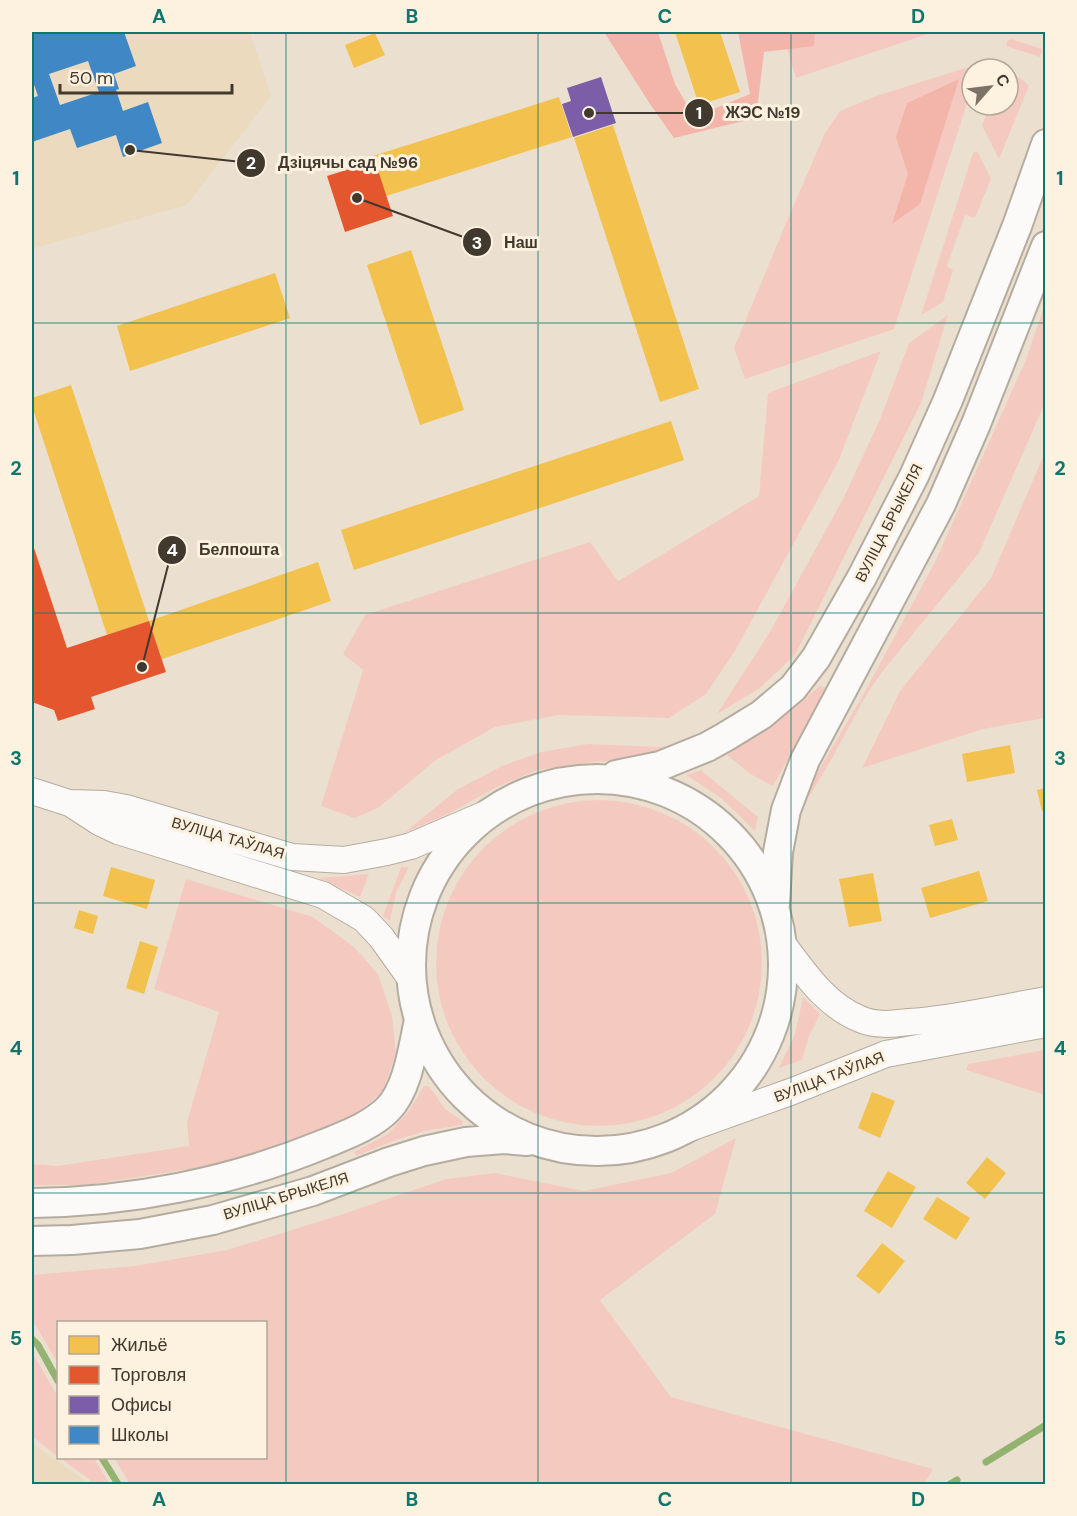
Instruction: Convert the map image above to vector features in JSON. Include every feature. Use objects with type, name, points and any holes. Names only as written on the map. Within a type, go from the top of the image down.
[{"type":"main road","name":"ВУЛІЦА БРЫКЕЛЯ","points":[[598,778],[660,766],[707,747],[761,715],[793,687],[816,658],[862,577],[934,433],[1017,226],[1046,144]]},
{"type":"main road","points":[[775,910],[778,852],[786,810],[805,760],[941,504],[976,424],[1046,246]]},
{"type":"main road","points":[[598,778],[632,782],[664,791],[694,806],[721,826],[744,850],[762,878],[775,910],[782,943],[783,980],[776,1016],[763,1051],[743,1082],[717,1108],[687,1129],[651,1144],[614,1151],[576,1150],[538,1142],[498,1123],[464,1095],[437,1060],[419,1020],[411,979],[412,941],[421,904],[437,869],[460,838],[488,813],[522,794],[560,782],[598,778]]},
{"type":"main road","name":"ВУЛІЦА ТАЎЛАЯ","points":[[32,792],[69,803],[104,804],[126,808],[292,857],[344,860],[411,846],[488,813]]},
{"type":"main road","name":"ВУЛІЦА ТАЎЛАЯ","points":[[69,803],[118,831],[324,895],[364,919],[381,937],[411,979]]},
{"type":"main road","points":[[782,943],[814,987],[838,1007],[861,1020],[884,1024],[934,1021],[1046,1000]]},
{"type":"main road","points":[[32,1203],[66,1203],[132,1196],[207,1182],[300,1154],[361,1129],[388,1109],[403,1086],[419,1020]]},
{"type":"main road","name":"ВУЛІЦА ТАЎЛАЯ","points":[[687,1129],[793,1091],[886,1054],[1046,1024]]},
{"type":"main road","name":"ВУЛІЦА БРЫКЕЛЯ","points":[[32,1241],[140,1234],[213,1220],[313,1191],[424,1151],[466,1142],[504,1139],[538,1142]]},
{"type":"shaded area","points":[[32,32],[250,32],[271,96],[187,205],[32,249]]},
{"type":"shaded area","points":[[604,32],[658,32],[675,84],[694,117],[750,94],[738,32],[815,32],[814,46],[764,52],[756,118],[674,138]]},
{"type":"shaded area","points":[[782,32],[934,32],[796,78]]},
{"type":"shaded area","points":[[1011,39],[1042,49],[1040,57],[1006,46],[1007,41]]},
{"type":"shaded area","points":[[960,70],[960,117],[963,117],[894,329],[745,379],[734,348],[825,133],[840,111],[876,96]]},
{"type":"shaded area","points":[[1020,78],[1029,86],[1020,108]]},
{"type":"shaded area","points":[[959,79],[920,204],[892,224],[908,174],[896,137],[907,103]]},
{"type":"shaded area","points":[[985,117],[1016,117],[999,159],[982,126]]},
{"type":"shaded area","points":[[977,151],[991,179],[975,218],[965,215],[947,266],[953,270],[943,302],[921,315],[973,153]]},
{"type":"shaded area","points":[[1045,304],[1045,403],[979,553],[882,672],[867,694],[808,799],[813,780],[863,695],[935,562],[1025,362]]},
{"type":"shaded area","points":[[948,315],[921,403],[795,655],[760,688],[717,714],[771,630],[844,497],[880,419],[909,343]]},
{"type":"shaded area","points":[[881,351],[838,462],[735,651],[706,694],[669,718],[559,715],[495,727],[436,760],[378,808],[354,818],[321,806],[363,670],[343,654],[365,615],[590,542],[618,581],[759,496],[768,393]]},
{"type":"shaded area","points":[[1045,452],[1045,718],[983,729],[862,768],[900,691],[991,578]]},
{"type":"shaded area","points":[[820,686],[827,688],[773,786],[750,774],[727,755],[780,719]]},
{"type":"shaded area","points":[[690,742],[658,758],[595,762],[537,770],[404,833],[458,789],[502,766],[541,752],[588,744],[661,747]]},
{"type":"shaded area","points":[[701,770],[758,817],[755,831],[721,798],[686,775]]},
{"type":"shaded area","points":[[599,800],[631,803],[661,813],[689,828],[714,848],[734,873],[749,901],[759,931],[762,963],[759,995],[749,1025],[734,1053],[714,1078],[689,1098],[661,1113],[631,1123],[599,1126],[567,1123],[537,1113],[509,1098],[484,1078],[464,1053],[449,1025],[439,995],[436,963],[439,931],[449,901],[464,873],[484,848],[509,828],[537,813],[567,803]]},
{"type":"shaded area","points":[[401,867],[409,867],[396,893],[390,921],[383,916]]},
{"type":"shaded area","points":[[369,874],[360,897],[319,878]]},
{"type":"shaded area","points":[[186,879],[313,917],[354,947],[378,974],[392,1016],[396,1053],[383,1091],[352,1118],[300,1141],[237,1159],[190,1169],[86,1185],[32,1185],[32,1164],[57,1166],[189,1146],[187,1122],[219,1012],[154,989]]},
{"type":"shaded area","points":[[803,997],[820,1014],[809,1036],[802,1060],[779,1068],[795,1034]]},
{"type":"shaded area","points":[[1045,1050],[1045,1095],[966,1070],[968,1064]]},
{"type":"shaded area","points":[[424,1086],[429,1086],[445,1109],[463,1121],[462,1125],[425,1131],[356,1156],[354,1152],[388,1134],[409,1111]]},
{"type":"shaded area","points":[[736,1138],[715,1214],[600,1300],[671,1397],[933,1469],[926,1481],[921,1484],[130,1484],[115,1459],[267,1459],[267,1321],[57,1321],[57,1362],[32,1319],[32,1275],[135,1266],[227,1250],[446,1179],[495,1173],[584,1191],[671,1173]]},
{"type":"shaded area","points":[[32,1354],[57,1395],[57,1456],[32,1436]]},
{"type":"shaded area","points":[[32,1443],[86,1481],[85,1484],[32,1484]]},
{"type":"shaded area","points":[[61,1459],[95,1459],[110,1484],[90,1484],[90,1480]]},
{"type":"building: Жильё","points":[[675,32],[720,32],[740,92],[699,105]]},
{"type":"building: Жильё","points":[[375,33],[385,55],[354,68],[345,45]]},
{"type":"building: Жильё","points":[[559,97],[572,137],[386,196],[373,156]]},
{"type":"building: Жильё","points":[[613,125],[699,389],[660,402],[574,138]]},
{"type":"building: Жильё","points":[[411,250],[464,410],[420,425],[367,265]]},
{"type":"building: Жильё","points":[[275,273],[290,318],[130,371],[117,326]]},
{"type":"building: Жильё","points":[[71,385],[149,621],[107,635],[32,406],[32,398]]},
{"type":"building: Жильё","points":[[671,421],[684,460],[354,570],[341,530]]},
{"type":"building: Жильё","points":[[318,562],[331,601],[162,659],[149,621]]},
{"type":"building: Жильё","points":[[1010,745],[1015,773],[967,782],[962,754]]},
{"type":"building: Жильё","points":[[1046,788],[1046,810],[1042,811],[1037,790]]},
{"type":"building: Жильё","points":[[952,819],[958,840],[935,846],[929,825]]},
{"type":"building: Жильё","points":[[111,867],[155,880],[147,909],[103,896]]},
{"type":"building: Жильё","points":[[979,871],[988,901],[930,918],[921,888]]},
{"type":"building: Жильё","points":[[873,873],[882,921],[849,927],[839,879]]},
{"type":"building: Жильё","points":[[79,910],[98,916],[93,934],[74,928]]},
{"type":"building: Жильё","points":[[140,941],[158,947],[144,994],[126,988]]},
{"type":"building: Жильё","points":[[872,1092],[895,1101],[880,1138],[858,1128]]},
{"type":"building: Жильё","points":[[987,1157],[1006,1173],[985,1199],[966,1183]]},
{"type":"building: Жильё","points":[[888,1171],[916,1187],[892,1228],[864,1211]]},
{"type":"building: Жильё","points":[[937,1197],[970,1218],[956,1240],[923,1219]]},
{"type":"building: Жильё","points":[[882,1243],[905,1261],[879,1294],[856,1276]]},
{"type":"building: Торговля","points":[[375,161],[393,216],[345,232],[327,176]]},
{"type":"building: Торговля","points":[[32,542],[67,648],[149,621],[166,672],[91,697],[95,709],[58,721],[54,710],[32,702]]},
{"type":"building: Офисы","points":[[601,77],[616,123],[573,137],[562,104],[571,101],[567,88]]},
{"type":"building: Школы","points":[[32,32],[124,32],[136,66],[114,74],[119,89],[116,90],[123,111],[148,102],[162,143],[123,157],[116,135],[77,148],[70,129],[32,142],[32,98],[38,96],[32,79]],"holes":[[[88,61],[99,92],[60,105],[49,74]]]},
{"type":"waterway","points":[[32,1339],[38,1345],[57,1379]]},
{"type":"waterway","points":[[986,1462],[1046,1425]]},
{"type":"waterway","points":[[103,1459],[118,1484]]},
{"type":"waterway","points":[[950,1484],[957,1480]]},
{"type":"place","name":"ЖЭС №19","points":[[589,113]]},
{"type":"place","name":"Дзіцячы сад №96","points":[[130,150]]},
{"type":"place","name":"Наш","points":[[357,198]]},
{"type":"place","name":"Белпошта","points":[[142,667]]}]
